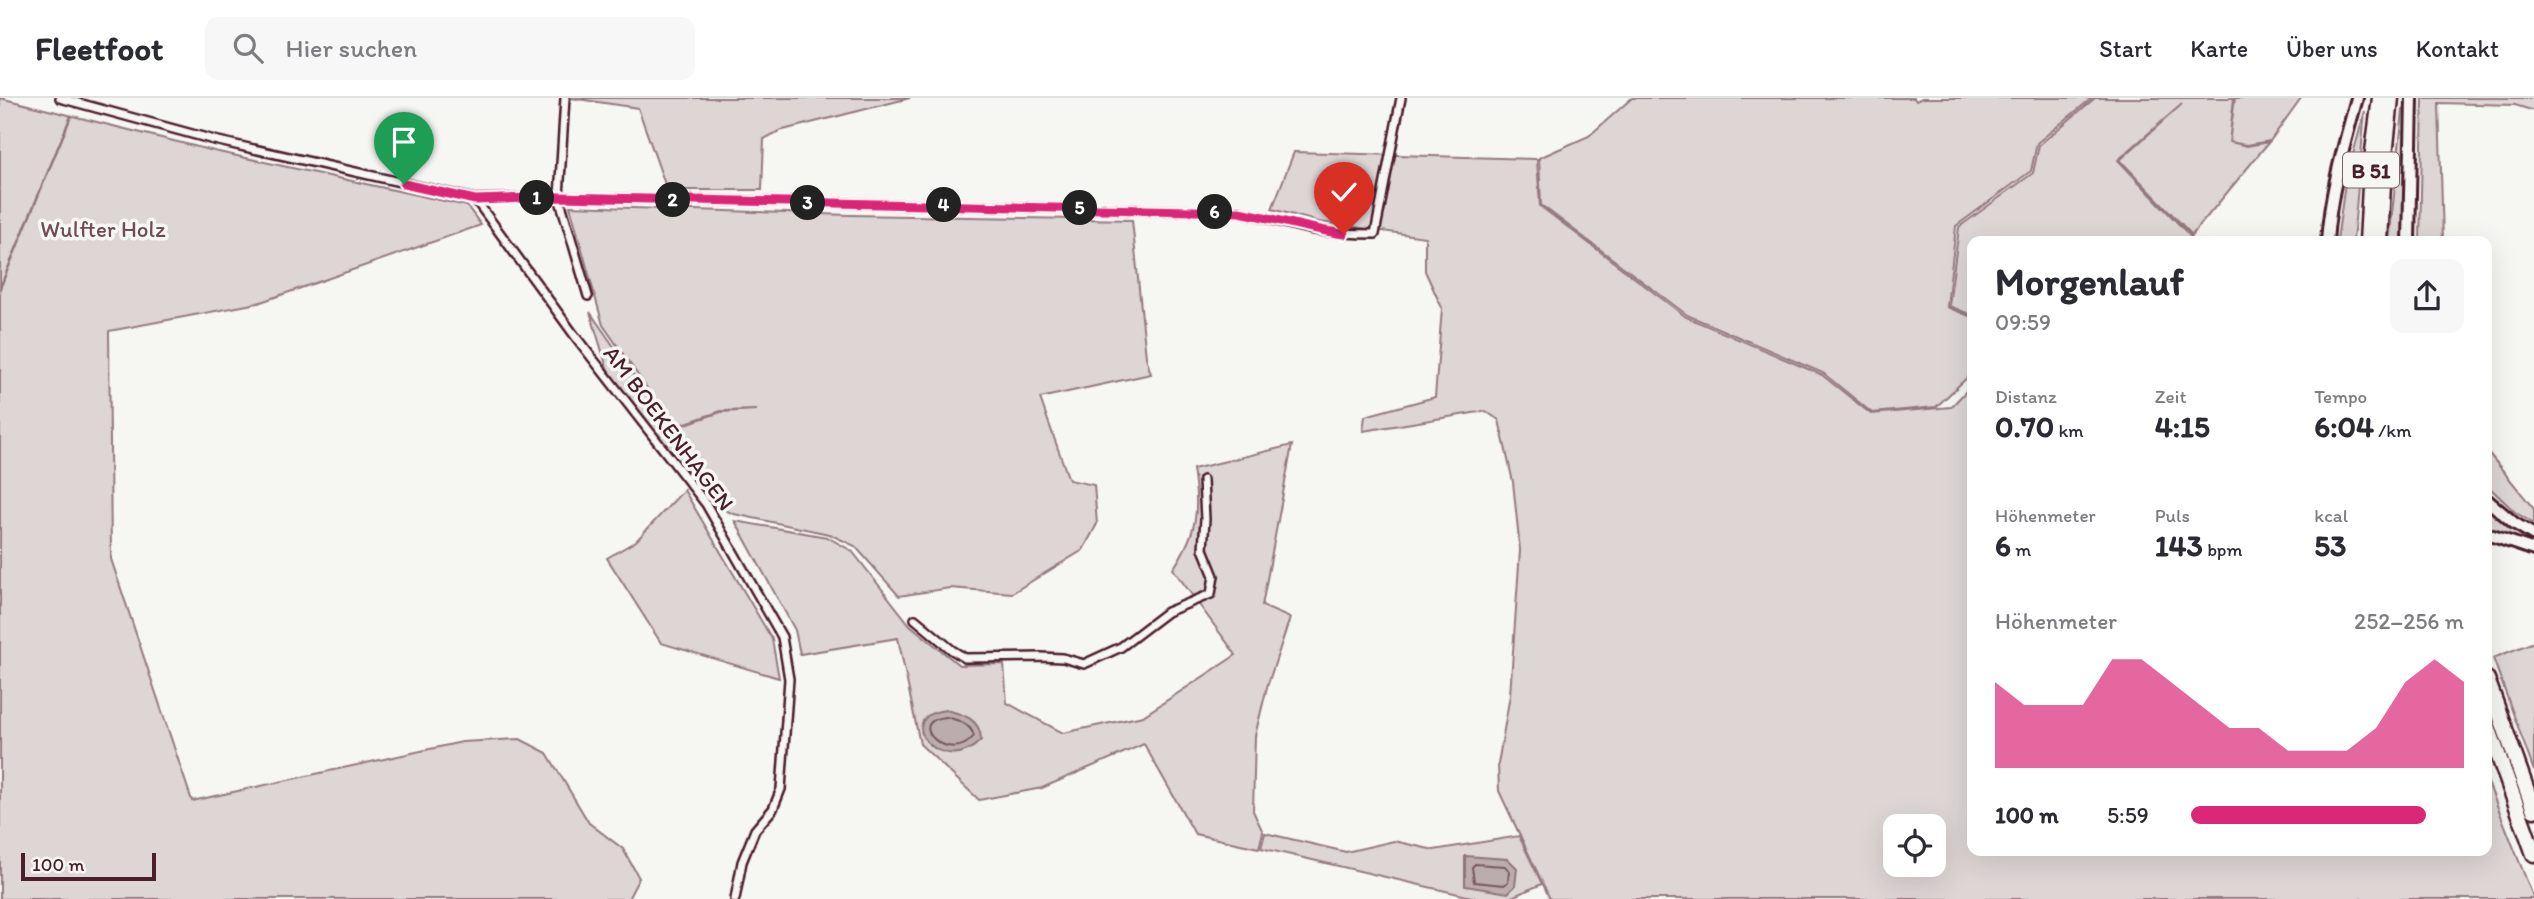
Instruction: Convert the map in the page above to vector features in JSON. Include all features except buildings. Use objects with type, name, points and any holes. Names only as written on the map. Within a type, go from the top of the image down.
[{"type":"highway","name":"B 51","points":[[2367,236],[2371,167],[2380,98]]},
{"type":"highway","name":"B 51","points":[[2380,236],[2384,165],[2392,98]]},
{"type":"highway","points":[[2492,694],[2534,810]]},
{"type":"highway","points":[[2492,738],[2534,854]]},
{"type":"street","points":[[60,98],[214,140],[475,200],[559,197],[1239,212],[1312,229],[1375,234],[1401,98]]},
{"type":"street","points":[[565,98],[559,197],[589,296]]},
{"type":"street","points":[[2327,236],[2340,160],[2357,98]]},
{"type":"street","points":[[2409,236],[2412,98]]},
{"type":"street","name":"AM BOEKENHAGEN","points":[[475,200],[575,336],[706,504],[782,637],[789,679],[781,789],[773,808],[755,830],[742,862],[735,899]]},
{"type":"street","points":[[915,619],[965,658],[1063,658],[1084,664],[1121,647],[1167,612],[1211,594],[1214,576],[1203,549],[1203,480]]},
{"type":"street","points":[[2492,504],[2514,523],[2534,535]]},
{"type":"street","points":[[2492,536],[2534,550]]},
{"type":"green space","name":"Wulfter Holz","points":[[0,98],[214,151],[467,206],[481,225],[258,303],[109,331],[111,559],[192,801],[462,742],[520,739],[547,753],[589,823],[623,849],[639,878],[628,899],[0,899]]},
{"type":"green space","points":[[571,98],[910,98],[779,131],[764,139],[762,190],[667,190],[638,108]]},
{"type":"green space","points":[[1632,98],[1914,98],[1916,101],[1922,98],[2092,98],[2037,143],[2031,171],[1956,226],[1947,307],[1967,315],[1967,378],[1936,407],[1872,413],[1823,373],[1687,315],[1541,205],[1539,158],[1589,136]]},
{"type":"green space","points":[[2095,98],[2234,98],[2229,143],[2235,98],[2301,98],[2270,141],[2246,145],[2230,142],[2247,146],[2269,142],[2192,235],[2120,160],[2182,104],[2118,160],[2190,236],[1967,236],[1967,313],[1949,306],[1959,227],[2033,173],[2039,145]]},
{"type":"green space","points":[[2423,98],[2534,98],[2534,111],[2515,105],[2439,103],[2443,236],[2420,236]]},
{"type":"green space","points":[[2408,107],[2404,236],[2390,236],[2403,110]]},
{"type":"green space","points":[[2365,111],[2353,236],[2338,236],[2345,183]]},
{"type":"green space","points":[[1294,152],[1537,159],[1540,206],[1686,317],[1822,375],[1871,414],[1951,407],[1967,390],[1967,856],[2492,856],[2492,793],[2534,899],[1550,899],[1499,791],[1498,764],[1510,695],[1520,550],[1513,482],[1499,420],[1485,411],[1363,431],[1365,416],[1435,397],[1442,308],[1425,271],[1425,237],[1319,222],[1272,209]]},
{"type":"green space","points":[[570,206],[1132,220],[1146,357],[1151,374],[1040,398],[1069,480],[1094,485],[1097,524],[1083,550],[1012,593],[950,588],[899,596],[855,546],[829,534],[734,514],[708,503],[608,371],[590,312],[671,429],[721,412],[757,410],[721,411],[674,427],[603,325]]},
{"type":"green space","points":[[1292,445],[1262,606],[1290,618],[1267,687],[1255,736],[1253,811],[1263,832],[1259,848],[1195,834],[1144,744],[1042,788],[979,800],[920,744],[898,638],[800,654],[795,630],[735,521],[827,537],[852,551],[910,625],[959,665],[1004,664],[1007,703],[1063,733],[1143,716],[1236,655],[1173,569],[1187,544],[1195,521],[1193,469]]},
{"type":"green space","points":[[2492,457],[2534,509],[2534,524],[2515,512],[2492,490]]},
{"type":"green space","points":[[684,490],[772,639],[779,678],[661,643],[607,558],[636,541]]},
{"type":"green space","points":[[2492,509],[2507,524],[2534,541],[2534,545],[2492,531]]},
{"type":"green space","points":[[2534,642],[2534,771],[2493,658]]},
{"type":"green space","points":[[1265,833],[1346,852],[1394,841],[1434,850],[1519,836],[1542,884],[1507,899],[1480,899],[1261,848]]},
{"type":"water","points":[[946,710],[974,722],[981,740],[966,751],[951,753],[938,750],[928,743],[922,733],[922,723],[930,715]]},
{"type":"water","points":[[1465,856],[1508,859],[1517,868],[1515,886],[1508,893],[1465,886]]},
{"type":"waterway","points":[[0,288],[71,116]]},
{"type":"route","points":[[404,184],[475,200],[559,197],[1239,212],[1344,234]]}]
